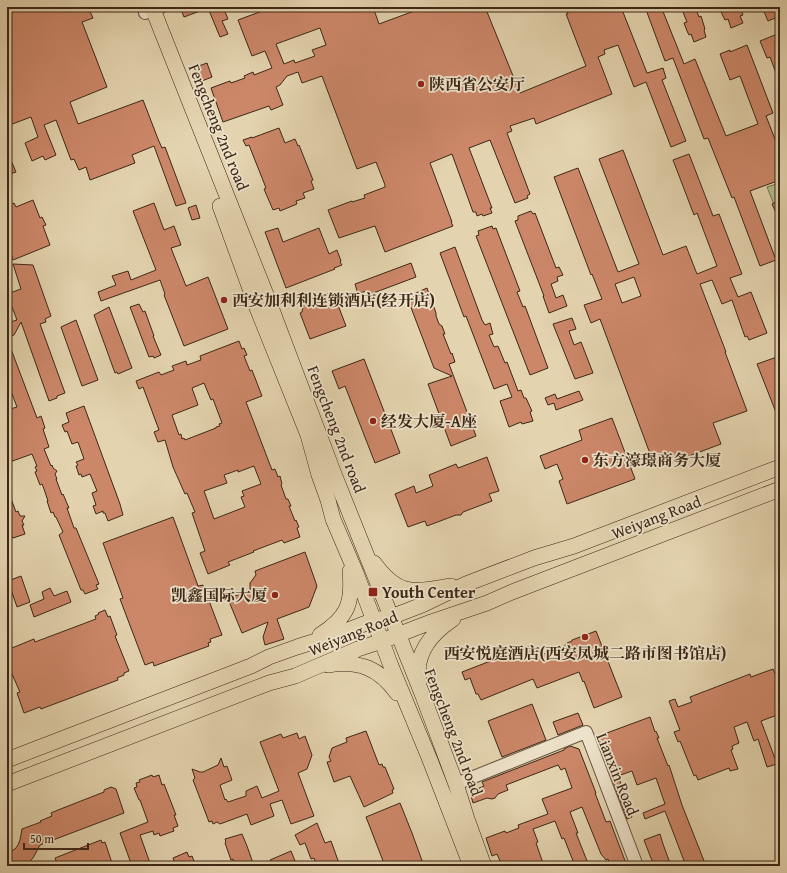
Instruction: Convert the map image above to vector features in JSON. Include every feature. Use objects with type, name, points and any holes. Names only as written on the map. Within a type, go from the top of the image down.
[{"type":"main road","name":"Fengcheng 2nd road","points":[[151,9],[269,302],[359,536],[423,696],[456,784],[484,866]]},
{"type":"main road","name":"Fengcheng 2nd road","points":[[151,9],[257,308],[308,435],[319,475],[344,545],[471,866]]},
{"type":"main road","name":"Weiyang Road","points":[[7,760],[251,666],[269,657],[338,634],[374,620],[391,617],[422,605],[466,584],[534,558],[574,546],[780,467]]},
{"type":"main road","name":"Weiyang Road","points":[[7,784],[269,683],[294,676],[319,666],[331,659],[466,611],[519,589],[780,489]]},
{"type":"main road","points":[[359,536],[373,561],[382,573],[394,584],[406,590],[426,590],[466,584]]},
{"type":"main road","points":[[297,647],[332,628],[343,616],[347,608],[352,593],[350,567],[344,545]]},
{"type":"main road","points":[[423,696],[418,680],[418,668],[428,642],[439,630],[466,611]]},
{"type":"main road","points":[[319,666],[337,663],[349,664],[359,665],[375,671],[389,682],[398,694],[413,720]]},
{"type":"street","name":"Lianxin Road","points":[[456,784],[586,732],[637,866]]},
{"type":"green space","points":[[780,183],[780,220],[767,187]]},
{"type":"building","points":[[7,7],[88,7],[93,18],[82,22],[107,87],[70,102],[78,124],[143,100],[162,148],[165,147],[186,203],[176,206],[154,146],[132,155],[135,163],[90,180],[86,167],[79,170],[74,159],[71,160],[56,120],[44,125],[56,155],[45,160],[43,156],[32,161],[25,143],[38,137],[31,117],[7,126]]},
{"type":"building","points":[[180,7],[223,7],[228,19],[222,21],[228,34],[220,37],[208,8],[184,17]]},
{"type":"building","points":[[264,7],[373,7],[379,24],[425,7],[485,7],[520,93],[586,66],[566,14],[568,14],[565,7],[621,7],[647,73],[663,68],[666,78],[662,80],[686,141],[671,147],[646,82],[634,87],[618,45],[604,50],[605,54],[598,57],[612,94],[536,124],[534,118],[510,126],[512,131],[507,133],[530,194],[527,196],[528,198],[515,203],[490,140],[469,148],[492,208],[490,208],[492,213],[477,216],[476,212],[473,212],[452,154],[430,163],[453,226],[385,252],[375,226],[339,238],[328,210],[365,198],[364,195],[385,187],[385,185],[376,162],[357,169],[322,76],[302,83],[298,72],[287,76],[280,85],[276,87],[283,105],[271,110],[269,106],[223,122],[211,88],[230,81],[231,83],[245,78],[244,76],[253,72],[254,75],[272,68],[265,51],[252,56],[238,20],[265,10]],"holes":[[[320,28],[326,45],[312,50],[315,56],[295,63],[294,60],[284,64],[276,44]]]},
{"type":"building","points":[[645,7],[659,7],[660,10],[662,9],[684,64],[695,59],[726,136],[758,124],[740,76],[730,80],[720,54],[730,50],[730,52],[747,45],[773,113],[766,116],[780,152],[780,180],[750,191],[776,260],[760,266],[734,197],[732,198],[708,138],[704,139],[673,58],[665,61]]},
{"type":"building","points":[[681,7],[695,7],[699,17],[701,16],[706,37],[694,42],[684,23],[687,22]]},
{"type":"building","points":[[723,7],[740,7],[743,15],[740,16],[743,23],[731,28],[728,19],[725,20],[722,14],[721,10]]},
{"type":"building","points":[[762,7],[780,7],[780,16],[768,21]]},
{"type":"building","points":[[780,33],[779,81],[770,57],[767,58],[760,41]]},
{"type":"building","points":[[207,63],[212,77],[202,81],[196,67]]},
{"type":"building","points":[[279,128],[285,143],[295,139],[298,146],[299,145],[313,180],[311,181],[314,189],[303,193],[305,198],[296,201],[297,204],[280,211],[279,208],[273,210],[249,145],[246,146],[243,140]]},
{"type":"building","points":[[623,150],[663,255],[686,246],[697,274],[717,266],[697,213],[694,215],[673,160],[689,154],[713,216],[719,214],[742,274],[730,278],[738,297],[751,292],[767,333],[749,340],[747,336],[745,337],[732,300],[722,304],[712,280],[700,284],[747,411],[713,423],[721,444],[657,468],[653,458],[652,459],[600,319],[591,323],[584,305],[602,299],[592,274],[591,275],[554,177],[578,168],[618,272],[639,264],[599,159]],"holes":[[[634,277],[641,296],[622,303],[615,284]]]},
{"type":"building","points":[[7,151],[16,172],[7,175]]},
{"type":"building","points":[[33,200],[40,218],[42,217],[46,225],[43,226],[50,245],[13,260],[7,243],[7,206],[14,203],[16,207]]},
{"type":"building","points":[[780,200],[780,222],[772,204]]},
{"type":"building","points":[[154,203],[164,230],[174,226],[181,245],[171,248],[186,286],[208,277],[228,329],[184,346],[164,295],[165,294],[160,280],[101,301],[98,292],[116,285],[112,276],[128,271],[131,280],[156,270],[133,211]]},
{"type":"building","points":[[196,205],[200,218],[192,220],[188,208]]},
{"type":"building","points":[[531,211],[533,214],[535,213],[556,268],[559,267],[563,275],[557,277],[558,281],[551,284],[556,298],[563,295],[567,306],[549,313],[544,296],[515,221],[518,220],[518,216]]},
{"type":"building","points":[[492,226],[493,229],[496,228],[520,291],[517,292],[523,307],[525,306],[548,368],[530,375],[476,236],[479,235],[478,231]]},
{"type":"building","points":[[278,228],[283,242],[319,228],[329,254],[337,250],[342,265],[286,288],[265,232]]},
{"type":"building","points":[[455,247],[482,320],[485,325],[490,323],[493,334],[489,335],[494,347],[498,346],[505,363],[507,362],[518,391],[521,390],[524,398],[526,398],[532,411],[530,412],[533,421],[522,424],[521,422],[509,427],[500,401],[512,397],[507,384],[494,389],[466,316],[464,317],[440,253]]},
{"type":"building","points":[[411,263],[416,277],[368,295],[366,291],[358,294],[355,284]]},
{"type":"building","points":[[13,264],[33,265],[51,316],[45,319],[46,322],[40,324],[65,393],[49,401],[21,322],[14,335],[7,337],[7,323],[17,320],[7,294],[21,289]]},
{"type":"building","points":[[427,288],[439,324],[442,326],[445,334],[443,334],[455,362],[449,364],[476,436],[451,446],[428,384],[452,376],[434,368],[407,297]]},
{"type":"building","points":[[333,292],[346,326],[310,339],[300,313],[302,312],[303,306],[307,301]]},
{"type":"building","points":[[139,304],[143,312],[145,311],[161,355],[154,358],[153,356],[149,357],[130,307]]},
{"type":"building","points":[[109,307],[132,368],[118,374],[117,372],[115,373],[94,315]]},
{"type":"building","points":[[572,318],[576,329],[569,331],[574,345],[581,342],[593,373],[575,379],[553,324]]},
{"type":"building","points":[[76,320],[98,380],[82,386],[61,327]]},
{"type":"building","points":[[8,341],[37,418],[41,416],[45,428],[43,429],[49,447],[44,449],[51,466],[52,465],[57,471],[55,474],[56,479],[69,508],[67,508],[74,528],[76,528],[99,584],[96,585],[98,589],[85,594],[83,590],[81,590],[59,535],[63,532],[53,512],[51,513],[44,489],[42,484],[40,485],[35,472],[37,471],[35,467],[37,466],[32,454],[7,463],[7,428],[11,427],[7,416],[7,410],[17,407],[7,381]]},
{"type":"building","points":[[239,341],[242,349],[244,348],[247,355],[244,356],[250,371],[252,370],[262,396],[246,402],[272,470],[275,469],[278,477],[280,476],[281,485],[286,499],[288,499],[291,506],[289,506],[299,527],[297,528],[300,537],[284,543],[282,540],[253,551],[254,552],[228,562],[230,565],[208,574],[200,553],[205,551],[192,513],[195,512],[173,467],[165,440],[158,442],[154,432],[159,430],[143,387],[139,389],[136,381],[159,372],[161,375],[174,370],[172,366],[186,361],[187,365],[201,360],[200,356]],"holes":[[[204,383],[211,400],[213,399],[222,423],[216,428],[185,440],[184,438],[182,439],[181,434],[179,435],[172,415],[198,405],[192,388]],[[254,466],[261,484],[242,491],[244,496],[241,497],[245,507],[214,519],[204,491],[227,483],[224,475]]]},
{"type":"building","points":[[777,357],[780,365],[779,420],[757,364]]},
{"type":"building","name":"经发大厦-A座","points":[[364,359],[400,453],[375,463],[345,386],[339,389],[332,371]]},
{"type":"building","points":[[579,391],[583,400],[556,410],[554,403],[548,405],[545,398],[555,394],[557,399]]},
{"type":"building","points":[[84,406],[123,515],[108,521],[103,511],[96,514],[93,506],[96,505],[92,493],[97,491],[90,474],[82,477],[81,474],[79,475],[76,466],[78,465],[76,462],[84,459],[78,442],[72,444],[67,431],[65,432],[62,425],[69,422],[66,413]]},
{"type":"building","name":"东方濠璟商务大厦","points":[[612,418],[635,479],[567,504],[559,481],[563,479],[557,464],[545,469],[540,456],[582,440],[579,430]]},
{"type":"building","points":[[487,457],[499,491],[489,494],[492,501],[463,512],[461,515],[456,515],[427,526],[425,521],[408,527],[395,494],[414,486],[416,493],[433,486],[429,475],[456,464],[458,468]]},
{"type":"building","points":[[7,488],[16,512],[18,511],[20,516],[25,516],[22,521],[24,525],[22,525],[25,534],[13,538],[7,529]]},
{"type":"building","points":[[173,517],[198,586],[203,585],[222,635],[210,639],[211,642],[208,643],[209,646],[154,666],[153,662],[145,665],[120,599],[123,598],[103,543]]},
{"type":"building","name":"凯鑫国际大厦","points":[[305,552],[317,586],[309,607],[277,619],[284,639],[265,645],[263,637],[268,622],[242,633],[228,599],[250,590],[250,583],[256,575],[255,571]]},
{"type":"building","points":[[21,576],[30,602],[17,607],[8,581]]},
{"type":"building","points":[[50,588],[54,596],[67,591],[71,602],[34,617],[30,605],[44,599],[42,592]]},
{"type":"building","points":[[105,610],[108,617],[110,616],[117,635],[115,636],[129,671],[117,678],[118,680],[41,709],[40,707],[24,713],[17,693],[20,692],[7,663],[7,650],[34,639],[35,642],[96,619],[95,616],[99,614],[98,613]]},
{"type":"building","points":[[596,631],[622,697],[594,708],[579,672],[537,688],[533,679],[481,700],[478,694],[476,694],[470,678],[465,680],[462,672],[532,645],[536,657],[568,644],[567,643],[572,640]]},
{"type":"building","points":[[773,669],[779,683],[780,682],[780,714],[761,721],[777,764],[767,767],[758,739],[754,741],[747,722],[734,727],[739,743],[732,746],[733,749],[731,750],[738,769],[730,771],[729,768],[698,780],[696,775],[694,776],[680,741],[678,742],[674,732],[680,730],[669,701],[675,699],[678,707],[692,702],[690,697],[750,674],[751,677]]},
{"type":"building","points":[[532,704],[546,740],[502,757],[488,721]]},
{"type":"building","points":[[578,713],[583,725],[558,735],[553,722]]},
{"type":"building","points":[[650,717],[706,866],[686,866],[665,811],[645,819],[643,813],[665,804],[656,778],[637,785],[632,771],[618,776],[632,817],[627,819],[596,737]]},
{"type":"building","points":[[366,731],[379,765],[382,764],[383,767],[385,767],[394,789],[392,790],[393,793],[364,807],[350,776],[334,782],[327,762],[331,761],[329,757],[332,748],[347,742],[346,738]]},
{"type":"building","points":[[297,733],[299,739],[305,736],[312,755],[307,769],[298,773],[314,816],[291,824],[282,800],[270,804],[274,816],[251,825],[247,814],[220,824],[217,822],[213,824],[212,821],[209,822],[193,780],[195,778],[192,769],[203,772],[218,765],[221,758],[224,767],[227,766],[232,780],[220,785],[225,800],[226,799],[228,802],[246,796],[246,791],[257,786],[262,798],[279,791],[260,742],[281,734],[283,738]]},
{"type":"building","points":[[570,746],[579,749],[606,822],[610,821],[627,866],[611,866],[608,859],[606,860],[601,854],[582,807],[570,812],[578,833],[576,833],[589,866],[575,866],[564,838],[562,839],[555,821],[533,829],[544,866],[508,866],[506,861],[501,863],[497,854],[492,856],[486,838],[519,828],[518,825],[548,814],[542,799],[572,788],[565,768],[561,770],[558,765],[506,785],[508,790],[498,794],[492,799],[487,798],[473,803],[470,792],[484,786],[482,782],[564,750]]},
{"type":"building","points":[[152,775],[153,777],[159,775],[162,785],[164,784],[176,815],[174,815],[178,826],[173,828],[174,831],[160,836],[159,833],[154,835],[153,831],[140,835],[151,866],[132,866],[120,833],[148,822],[134,788],[137,787],[136,783],[140,782],[139,780]]},
{"type":"building","points":[[111,787],[116,789],[124,813],[40,845],[33,858],[25,866],[7,866],[7,853],[15,849],[18,845],[22,829],[52,816],[51,813],[104,792],[104,790]]},
{"type":"building","points":[[400,803],[424,866],[385,866],[366,817]]},
{"type":"building","points":[[317,823],[325,843],[331,841],[340,866],[317,866],[314,858],[311,859],[305,843],[300,845],[295,835]]},
{"type":"building","points":[[242,834],[254,866],[235,866],[233,859],[231,860],[225,839]]},
{"type":"building","points":[[660,834],[671,866],[654,866],[644,840]]},
{"type":"building","points":[[101,840],[102,843],[105,842],[113,866],[58,866],[55,858]]},
{"type":"building","points":[[291,851],[297,866],[273,866],[270,860]]},
{"type":"building","points":[[187,852],[189,857],[192,856],[196,866],[176,866],[173,858]]},
{"type":"place","name":"陕西省公安厅","points":[[421,84]]},
{"type":"place","name":"西安加利利连锁酒店(经开店)","points":[[224,300]]},
{"type":"place","name":"经发大厦-A座","points":[[373,421]]},
{"type":"place","name":"东方濠璟商务大厦","points":[[585,460]]},
{"type":"place","name":"Youth Center","points":[[373,592]]},
{"type":"place","name":"凯鑫国际大厦","points":[[275,595]]},
{"type":"place","name":"西安悦庭酒店(西安凤城二路市图书馆店)","points":[[585,637]]}]
